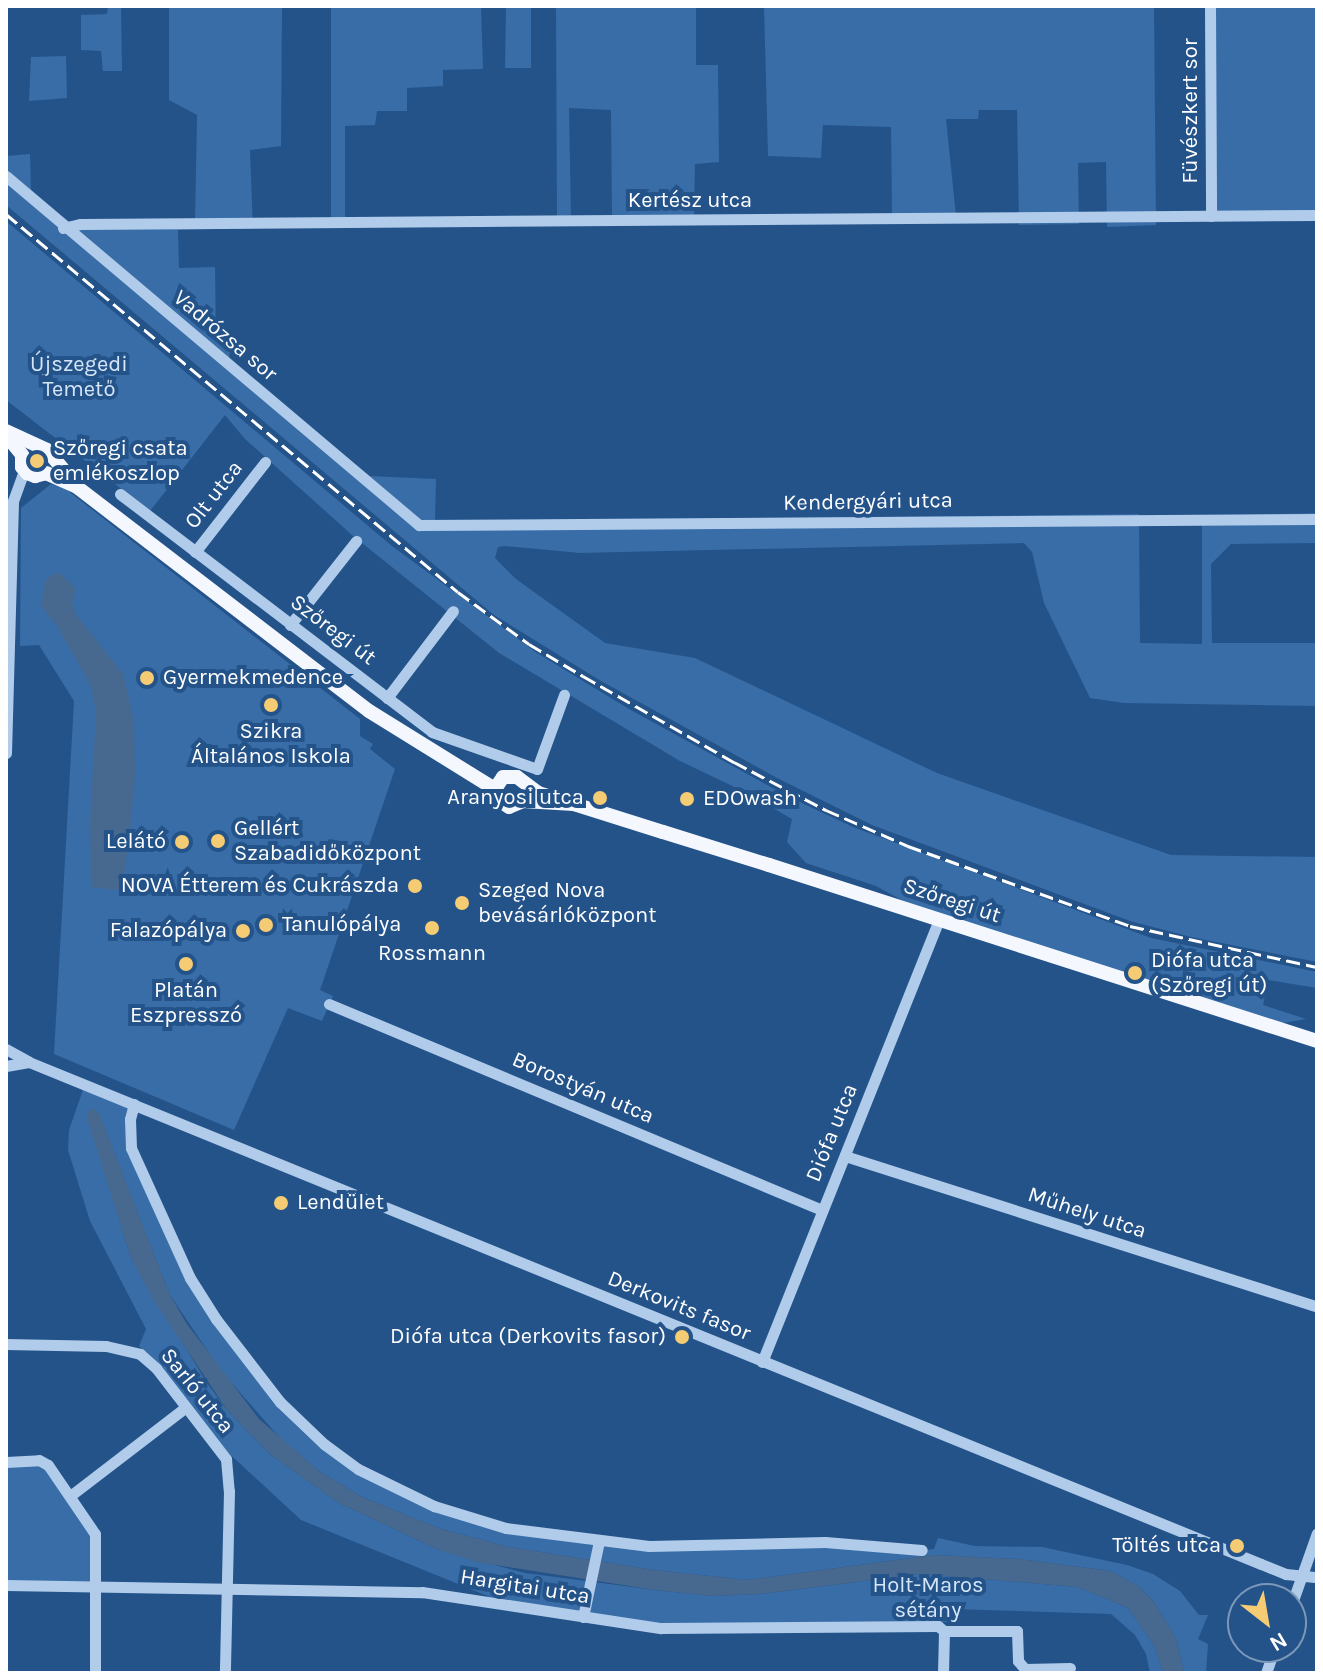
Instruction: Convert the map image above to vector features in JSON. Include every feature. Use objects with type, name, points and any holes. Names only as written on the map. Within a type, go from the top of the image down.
[{"type":"main road","name":"Szőregi út","points":[[6,433],[35,463],[77,487],[369,711],[458,766],[497,784]]},
{"type":"main road","name":"Szőregi út","points":[[497,784],[513,775],[525,794],[574,804],[1317,1041]]},
{"type":"main road","name":"Szőregi út","points":[[497,784],[497,799],[504,806],[514,807],[525,794]]},
{"type":"street","name":"Füvészkert sor","points":[[1210,6],[1211,216]]},
{"type":"street","name":"Vadrózsa sor","points":[[6,176],[63,228],[419,525]]},
{"type":"street","name":"Kertész utca","points":[[63,228],[96,224],[1317,215]]},
{"type":"street","name":"Olt utca","points":[[195,552],[265,462]]},
{"type":"street","points":[[6,753],[13,501],[35,463]]},
{"type":"street","name":"Szőregi út","points":[[120,494],[432,732],[537,769],[564,695]]},
{"type":"street","name":"Kendergyári utca","points":[[419,525],[1317,519]]},
{"type":"street","points":[[290,625],[356,541]]},
{"type":"street","points":[[387,698],[453,611]]},
{"type":"street","name":"Diófa utca","points":[[762,1362],[939,920]]},
{"type":"street","name":"Borostyán utca","points":[[329,1004],[822,1210]]},
{"type":"street","name":"Derkovits fasor","points":[[7,1055],[134,1104],[1251,1561],[1302,1577],[1317,1577]]},
{"type":"street","points":[[134,1104],[130,1119],[131,1148],[190,1278],[216,1319],[272,1393],[303,1426],[358,1469],[447,1511],[506,1528],[599,1541],[696,1546],[825,1542],[922,1550]]},
{"type":"street","name":"Műhely utca","points":[[845,1156],[1317,1307]]},
{"type":"street","name":"Sarló utca","points":[[6,1344],[106,1346],[132,1351],[148,1360],[226,1459],[229,1491],[225,1673]]},
{"type":"street","points":[[70,1496],[186,1407]]},
{"type":"street","points":[[6,1462],[39,1460],[48,1465],[95,1534],[95,1673]]},
{"type":"street","points":[[1300,1583],[1317,1533]]},
{"type":"street","points":[[583,1617],[599,1541]]},
{"type":"street","name":"Hargitai utca","points":[[6,1585],[422,1592],[661,1628],[938,1626],[944,1631],[1017,1631],[1018,1661],[1025,1669],[1070,1668]]},
{"type":"street","points":[[943,1673],[944,1631]]},
{"type":"green space","points":[[108,6],[121,6],[122,71],[103,71],[101,51],[81,50],[81,15],[107,14]]},
{"type":"green space","points":[[169,6],[282,6],[281,146],[250,150],[253,228],[178,230],[179,268],[215,267],[216,339],[230,351],[229,362],[369,476],[436,479],[435,522],[1139,514],[1140,643],[1202,644],[1202,516],[1317,513],[1317,543],[1231,544],[1211,564],[1212,643],[1317,643],[1317,706],[1124,703],[1090,698],[1044,603],[1032,552],[1024,543],[580,553],[505,546],[498,547],[495,558],[516,579],[605,643],[695,658],[937,773],[1171,855],[1317,857],[1317,962],[1191,937],[1130,921],[872,825],[779,779],[601,681],[494,615],[6,205],[6,156],[30,154],[31,191],[64,221],[195,220],[197,115],[169,100]]},
{"type":"green space","points":[[331,6],[481,6],[483,69],[443,70],[443,86],[407,88],[407,111],[377,111],[375,125],[345,126],[345,221],[331,221]]},
{"type":"green space","points":[[506,6],[531,6],[531,68],[505,68]]},
{"type":"green space","points":[[556,6],[696,6],[696,65],[718,65],[719,162],[695,164],[694,218],[612,218],[611,110],[569,108],[571,218],[557,219]]},
{"type":"green space","points":[[764,6],[1154,6],[1156,225],[1107,227],[1106,162],[1078,163],[1079,224],[1019,225],[1017,110],[979,110],[978,119],[946,119],[956,216],[892,216],[891,127],[823,125],[821,158],[768,156]]},
{"type":"green space","points":[[1216,6],[1317,6],[1317,211],[1216,212]]},
{"type":"green space","points":[[66,56],[67,98],[29,101],[31,57]]},
{"type":"green space","name":"Újszegedi Temető","points":[[6,221],[392,546],[537,653],[629,709],[789,797],[853,827],[1151,938],[1317,972],[1317,988],[1268,980],[1263,1005],[1306,1019],[1283,1023],[909,904],[876,886],[806,863],[787,842],[792,819],[680,761],[499,653],[352,535],[245,439],[225,415],[150,511],[6,400]]},
{"type":"green space","name":"Gellért Szabadidőközpont","points":[[51,484],[62,486],[360,719],[360,736],[373,744],[370,749],[395,769],[320,990],[333,996],[322,1021],[288,1008],[234,1130],[54,1054],[74,701],[39,645],[20,646],[21,508]]},
{"type":"green space","name":"Holt-Maros sétány","points":[[85,1084],[134,1104],[129,1135],[190,1278],[280,1402],[358,1469],[460,1516],[599,1541],[825,1542],[926,1550],[934,1549],[938,1538],[975,1546],[1042,1547],[1127,1565],[1153,1574],[1180,1591],[1199,1615],[1208,1615],[1198,1639],[1208,1644],[1206,1673],[1184,1673],[1176,1638],[1154,1602],[1138,1586],[1111,1571],[1019,1559],[934,1555],[747,1580],[654,1570],[509,1547],[441,1529],[362,1497],[319,1471],[280,1438],[221,1371],[170,1295],[99,1114],[87,1115],[131,1258],[207,1383],[227,1410],[271,1455],[339,1503],[439,1550],[525,1573],[655,1590],[713,1596],[759,1594],[921,1574],[1078,1587],[1128,1608],[1154,1645],[1163,1673],[1150,1673],[1146,1654],[1135,1635],[1111,1614],[953,1609],[952,1622],[653,1624],[495,1599],[301,1520],[221,1446],[161,1366],[139,1346],[146,1329],[90,1221],[68,1150],[69,1130]]},
{"type":"green space","points":[[39,1460],[90,1524],[96,1587],[6,1585],[6,1462]]},
{"type":"shaded area","points":[[60,573],[76,589],[72,602],[76,615],[123,674],[134,721],[135,776],[129,840],[122,887],[118,890],[91,887],[90,822],[96,713],[91,686],[58,627],[41,606],[45,582],[51,575]]},
{"type":"shaded area","points":[[92,1108],[99,1113],[170,1295],[187,1324],[259,1419],[319,1471],[362,1497],[441,1529],[509,1547],[654,1570],[747,1580],[934,1555],[1019,1559],[1111,1571],[1138,1586],[1154,1602],[1176,1638],[1184,1673],[1163,1673],[1154,1645],[1128,1608],[1078,1587],[921,1574],[759,1594],[713,1596],[655,1590],[477,1562],[439,1550],[339,1503],[271,1455],[227,1410],[153,1299],[131,1258],[86,1115]]},
{"type":"railway","points":[[6,214],[458,592],[529,644],[583,676],[734,762],[826,810],[908,846],[1130,926],[1317,967]]},
{"type":"place","name":"Szőregi csata emlékoszlop","points":[[37,461]]},
{"type":"place","name":"Gyermekmedence","points":[[147,678]]},
{"type":"place","name":"Szikra Általános Iskola","points":[[271,705]]},
{"type":"place","name":"Aranyosi utca","points":[[600,798]]},
{"type":"place","name":"EDOwash","points":[[687,799]]},
{"type":"place","name":"Gellért Szabadidőközpont","points":[[218,841]]},
{"type":"place","name":"Lelátó","points":[[182,842]]},
{"type":"place","name":"NOVA Étterem és Cukrászda","points":[[415,886]]},
{"type":"place","name":"Szeged Nova bevásárlóközpont","points":[[462,903]]},
{"type":"place","name":"Tanulópálya","points":[[266,925]]},
{"type":"place","name":"Rossmann","points":[[432,928]]},
{"type":"place","name":"Falazópálya","points":[[243,931]]},
{"type":"place","name":"Platán Eszpresszó","points":[[186,964]]},
{"type":"place","name":"Diófa utca (Szőregi út)","points":[[1135,973]]},
{"type":"place","name":"Lendület","points":[[281,1203]]},
{"type":"place","name":"Diófa utca (Derkovits fasor)","points":[[682,1337]]},
{"type":"place","name":"Töltés utca","points":[[1237,1546]]}]
